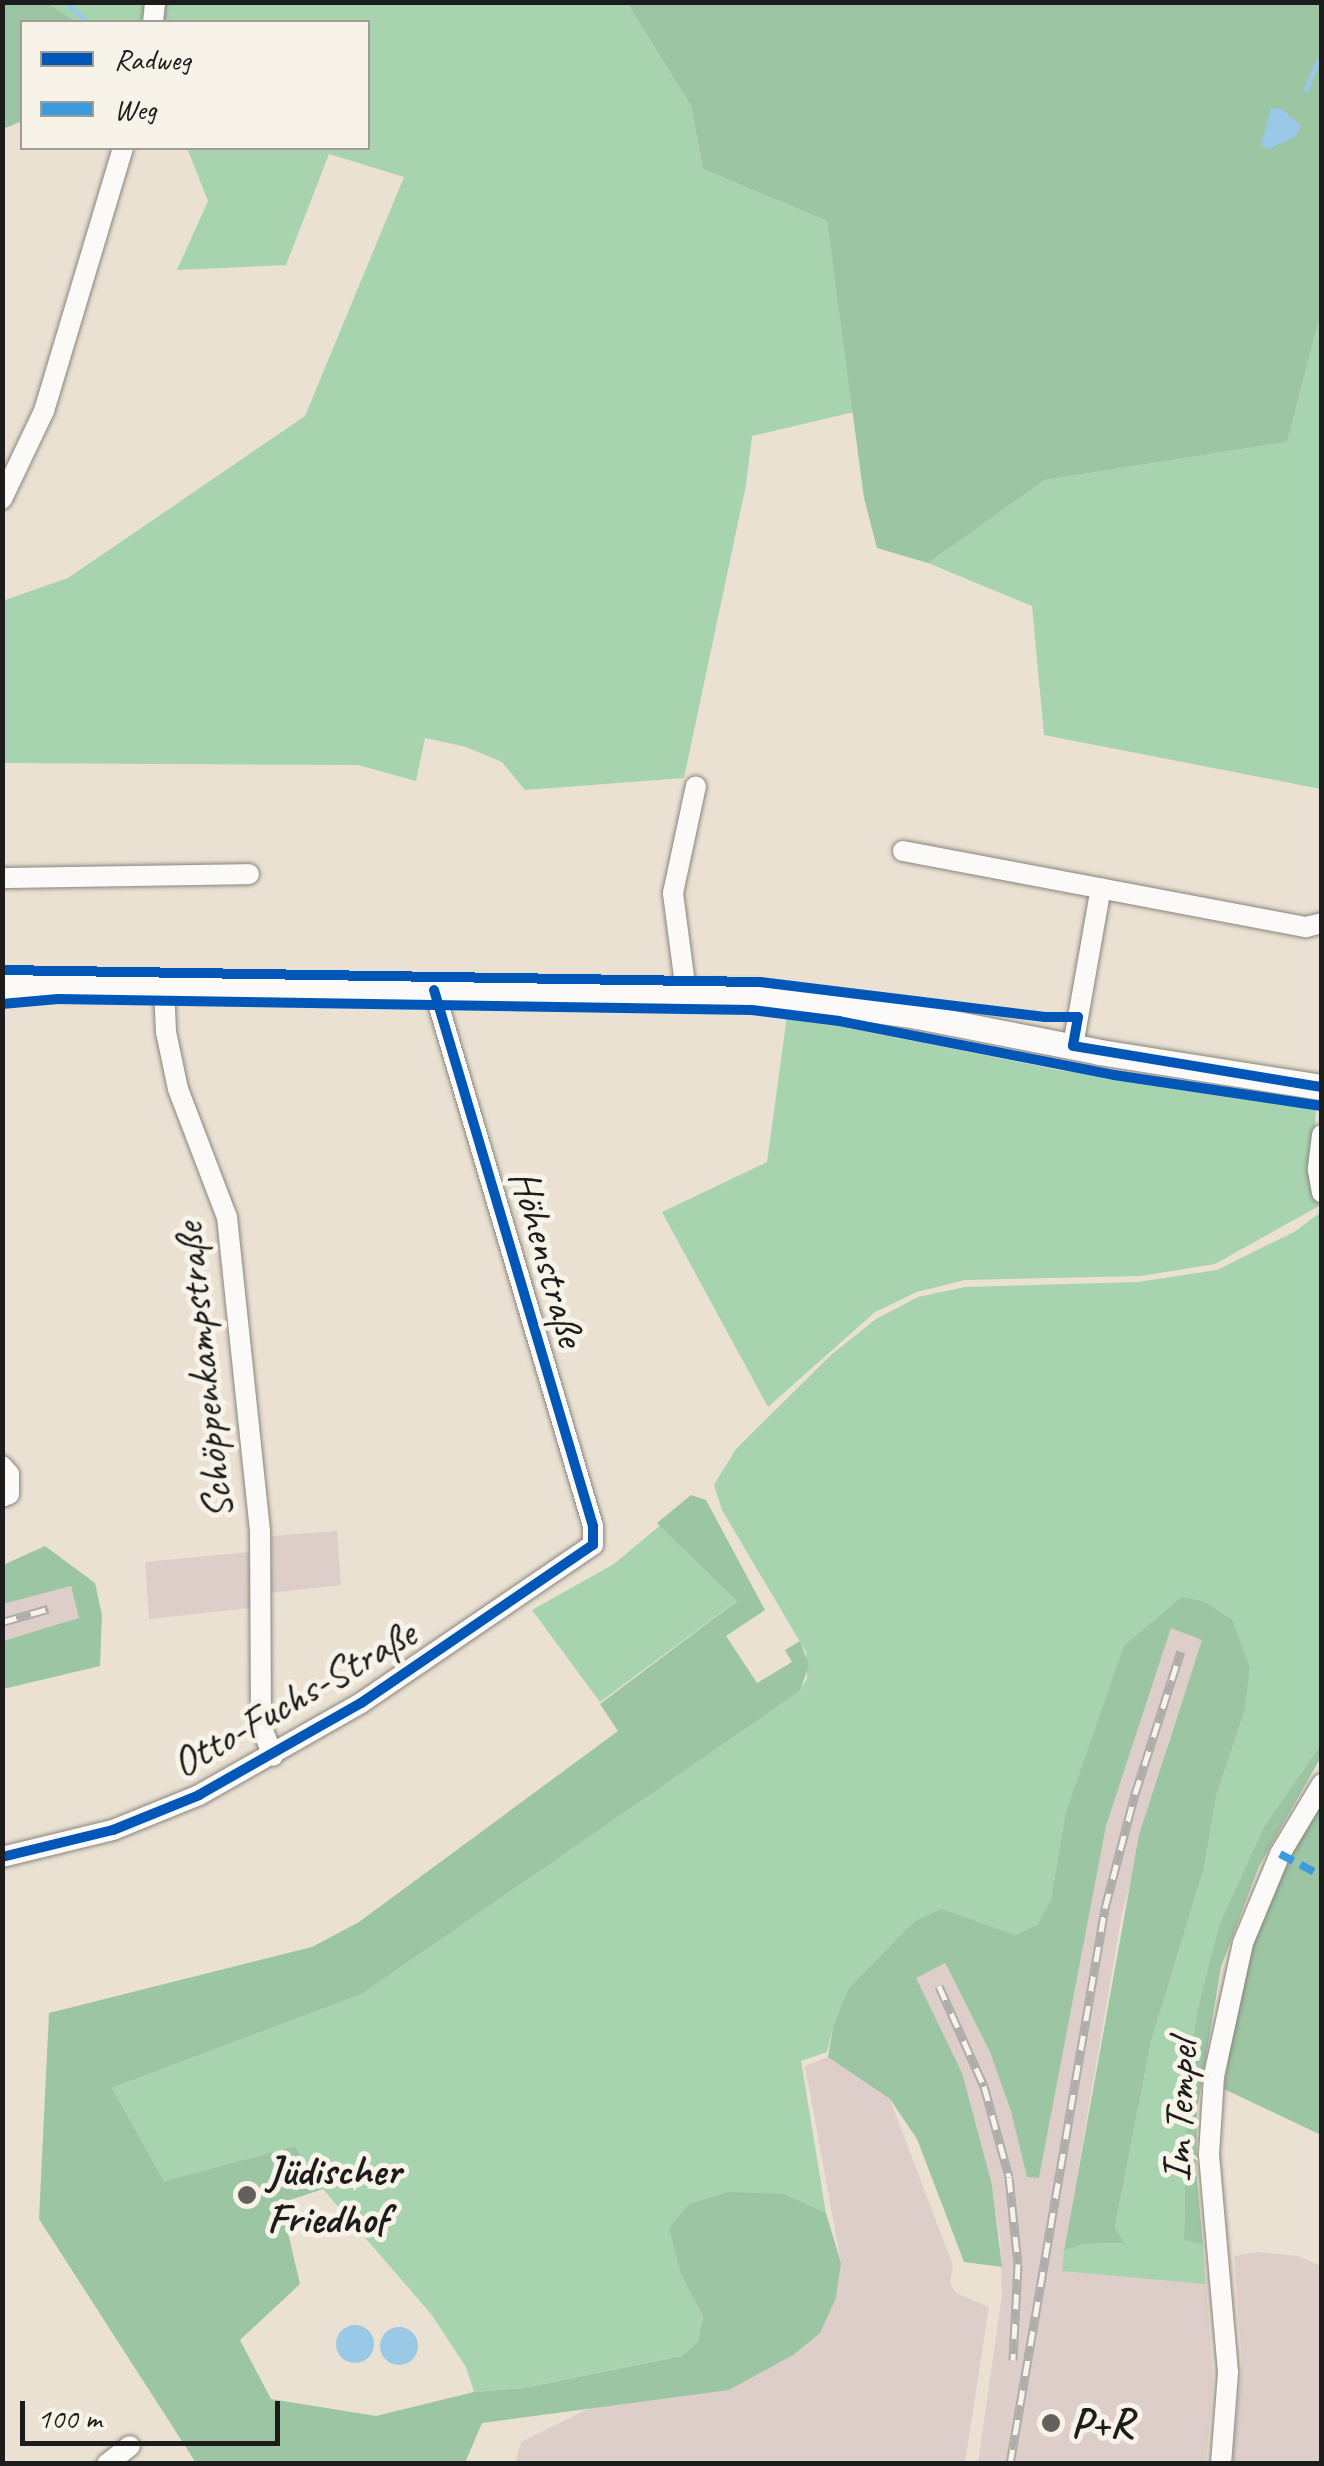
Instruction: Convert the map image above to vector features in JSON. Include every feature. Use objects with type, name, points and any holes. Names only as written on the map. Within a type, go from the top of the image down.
[{"type":"main road","points":[[2,986],[686,992],[792,997],[1322,1087]]},
{"type":"street","points":[[2,498],[44,411],[122,150]]},
{"type":"street","points":[[686,992],[673,893],[696,786]]},
{"type":"street","points":[[903,851],[1306,926],[1322,923]]},
{"type":"street","points":[[2,878],[249,874]]},
{"type":"street","points":[[1073,1046],[1101,888]]},
{"type":"street","name":"Schöppenkampstraße","points":[[164,986],[174,1074],[220,1189],[230,1233],[260,1531],[261,1726],[272,1756]]},
{"type":"street","name":"Höhenstraße","points":[[434,990],[592,1526],[593,1545]]},
{"type":"street","points":[[1322,1135],[1318,1170],[1322,1193]]},
{"type":"street","points":[[2,1466],[8,1474],[10,1494],[2,1498]]},
{"type":"street","name":"Otto-Fuchs-Straße","points":[[2,1857],[146,1818],[272,1756],[440,1652],[593,1545]]},
{"type":"street","name":"Im Tempel","points":[[1220,2464],[1227,2405],[1226,2330],[1210,2111],[1230,1988],[1262,1893],[1322,1784]]},
{"type":"street","points":[[107,2464],[130,2446]]},
{"type":"shaded area","points":[[337,1531],[341,1585],[271,1593],[272,1536]]},
{"type":"shaded area","points":[[249,1552],[250,1608],[149,1619],[145,1562]]},
{"type":"shaded area","points":[[71,1586],[79,1619],[3,1641],[2,1604]]},
{"type":"shaded area","points":[[1171,1628],[1203,1639],[1169,1740],[1122,1914],[1064,2251],[1204,2256],[1213,2381],[1206,2463],[978,2463],[1002,2295],[1000,2239],[992,2185],[916,1978],[944,1962],[990,2052],[1039,2178],[1106,1826]]},
{"type":"shaded area","points":[[828,2057],[890,2099],[953,2266],[950,2283],[956,2293],[989,2307],[965,2463],[515,2464],[521,2442],[596,2405],[729,2390],[841,2263],[805,2066]]},
{"type":"shaded area","points":[[1258,2252],[1298,2256],[1321,2266],[1321,2463],[1232,2463],[1242,2364],[1234,2256]]},
{"type":"green space","points":[[3,2],[48,3],[74,20],[20,20],[20,122],[3,129]]},
{"type":"green space","points":[[48,3],[149,3],[148,20],[74,20]]},
{"type":"green space","points":[[160,3],[627,3],[691,106],[703,169],[827,221],[854,412],[752,436],[746,485],[684,778],[525,790],[502,762],[466,747],[425,738],[416,781],[358,765],[3,763],[2,601],[68,578],[305,416],[404,177],[329,154],[286,265],[177,270],[208,201],[188,150],[370,150],[370,20],[157,20]]},
{"type":"green space","points":[[627,3],[1321,3],[1321,313],[1287,442],[1045,480],[928,563],[877,548],[864,498],[827,221],[703,169],[691,106]]},
{"type":"green space","points":[[1321,313],[1321,789],[1044,735],[1032,606],[928,563],[1045,480],[1287,442]]},
{"type":"green space","points":[[787,1016],[1059,1070],[1316,1106],[1313,1170],[1319,1206],[1215,1264],[1141,1276],[965,1280],[917,1292],[875,1312],[768,1407],[662,1212],[767,1162]]},
{"type":"green space","points":[[1321,1212],[1321,1744],[1265,1825],[1187,2074],[1184,2238],[1203,2245],[1205,2284],[1062,2271],[1064,2251],[1084,2244],[1123,2243],[1115,2227],[1151,2042],[1204,1868],[1216,1797],[1244,1713],[1183,1597],[1065,1815],[1051,1901],[1037,1925],[1015,1935],[978,1925],[915,1921],[887,1951],[833,2027],[827,2052],[801,2061],[826,2213],[785,2194],[681,2274],[703,2317],[698,2341],[682,2356],[522,2388],[474,2392],[466,2367],[431,2314],[323,2189],[295,2146],[164,2181],[112,2088],[362,1994],[800,1691],[807,1678],[806,1652],[722,1510],[714,1485],[736,1449],[831,1355],[876,1319],[918,1297],[965,1287],[1138,1282],[1217,1270],[1294,1232]]},
{"type":"green space","points":[[691,1495],[706,1500],[765,1610],[726,1636],[757,1683],[792,1662],[785,1650],[800,1641],[809,1665],[800,1691],[362,1994],[112,2088],[164,2181],[295,2146],[323,2189],[281,2203],[300,2284],[240,2340],[271,2399],[376,2416],[474,2392],[523,2388],[682,2356],[698,2341],[703,2317],[681,2274],[669,2228],[689,2204],[729,2192],[785,2194],[826,2213],[841,2263],[836,2298],[820,2333],[793,2355],[729,2390],[482,2423],[465,2463],[196,2463],[39,2219],[49,2013],[312,1947],[359,1922],[618,1731],[600,1704],[737,1601],[657,1523]]},
{"type":"green space","points":[[682,1507],[750,1591],[600,1702],[532,1610],[614,1564]]},
{"type":"green space","points":[[45,1546],[95,1583],[102,1615],[100,1666],[3,1689],[3,1641],[79,1618],[71,1586],[3,1604],[3,1565]]},
{"type":"green space","points":[[1182,1597],[1204,1602],[1232,1620],[1250,1668],[1244,1713],[1216,1797],[1204,1868],[1151,2042],[1115,2227],[1124,2243],[1084,2244],[1064,2251],[1139,1835],[1202,1640],[1171,1628],[1106,1826],[1039,2178],[1027,2177],[1011,2111],[990,2052],[945,1963],[916,1978],[962,2073],[992,2185],[1002,2267],[964,2262],[917,2139],[890,2099],[828,2057],[833,2027],[849,1988],[915,1921],[941,1909],[1015,1935],[1037,1925],[1051,1900],[1065,1815],[1124,1646]]},
{"type":"green space","points":[[1321,1744],[1321,1757],[1259,1866],[1221,1967],[1197,2110],[1196,2169],[1203,2245],[1184,2239],[1187,2074],[1199,2005],[1220,1923],[1265,1825]]},
{"type":"green space","points":[[1321,1803],[1321,2135],[1224,2089],[1235,2012],[1259,1924],[1293,1850]]},
{"type":"water","points":[[1271,108],[1282,109],[1301,126],[1296,136],[1267,150],[1261,145]]},
{"type":"water","points":[[355,2325],[368,2331],[374,2344],[368,2357],[355,2363],[342,2357],[336,2344],[342,2331]]},
{"type":"water","points":[[399,2327],[412,2333],[418,2346],[412,2359],[399,2365],[386,2359],[380,2346],[386,2333]]},
{"type":"waterway","points":[[65,2],[85,20]]},
{"type":"waterway","points":[[1306,89],[1318,61]]},
{"type":"railway","points":[[2,1622],[48,1609]]},
{"type":"railway","points":[[1010,2464],[1105,1908],[1135,1794],[1181,1651]]},
{"type":"railway","points":[[939,1986],[984,2086],[1009,2177],[1018,2264],[1013,2360]]},
{"type":"marked path","points":[[1280,1854],[1322,1876]]},
{"type":"cycle path","points":[[2,970],[760,982],[1045,1017],[1078,1017],[1073,1046],[1322,1087]]},
{"type":"cycle path","points":[[2,1857],[113,1830],[199,1795],[361,1703],[593,1545],[593,1526],[434,990]]},
{"type":"cycle path","points":[[2,1004],[58,999],[752,1010],[839,1021],[1114,1075],[1322,1106]]},
{"type":"place","name":"Jüdischer Friedhof","points":[[247,2195]]},
{"type":"place","name":"P+R","points":[[1051,2423]]}]
